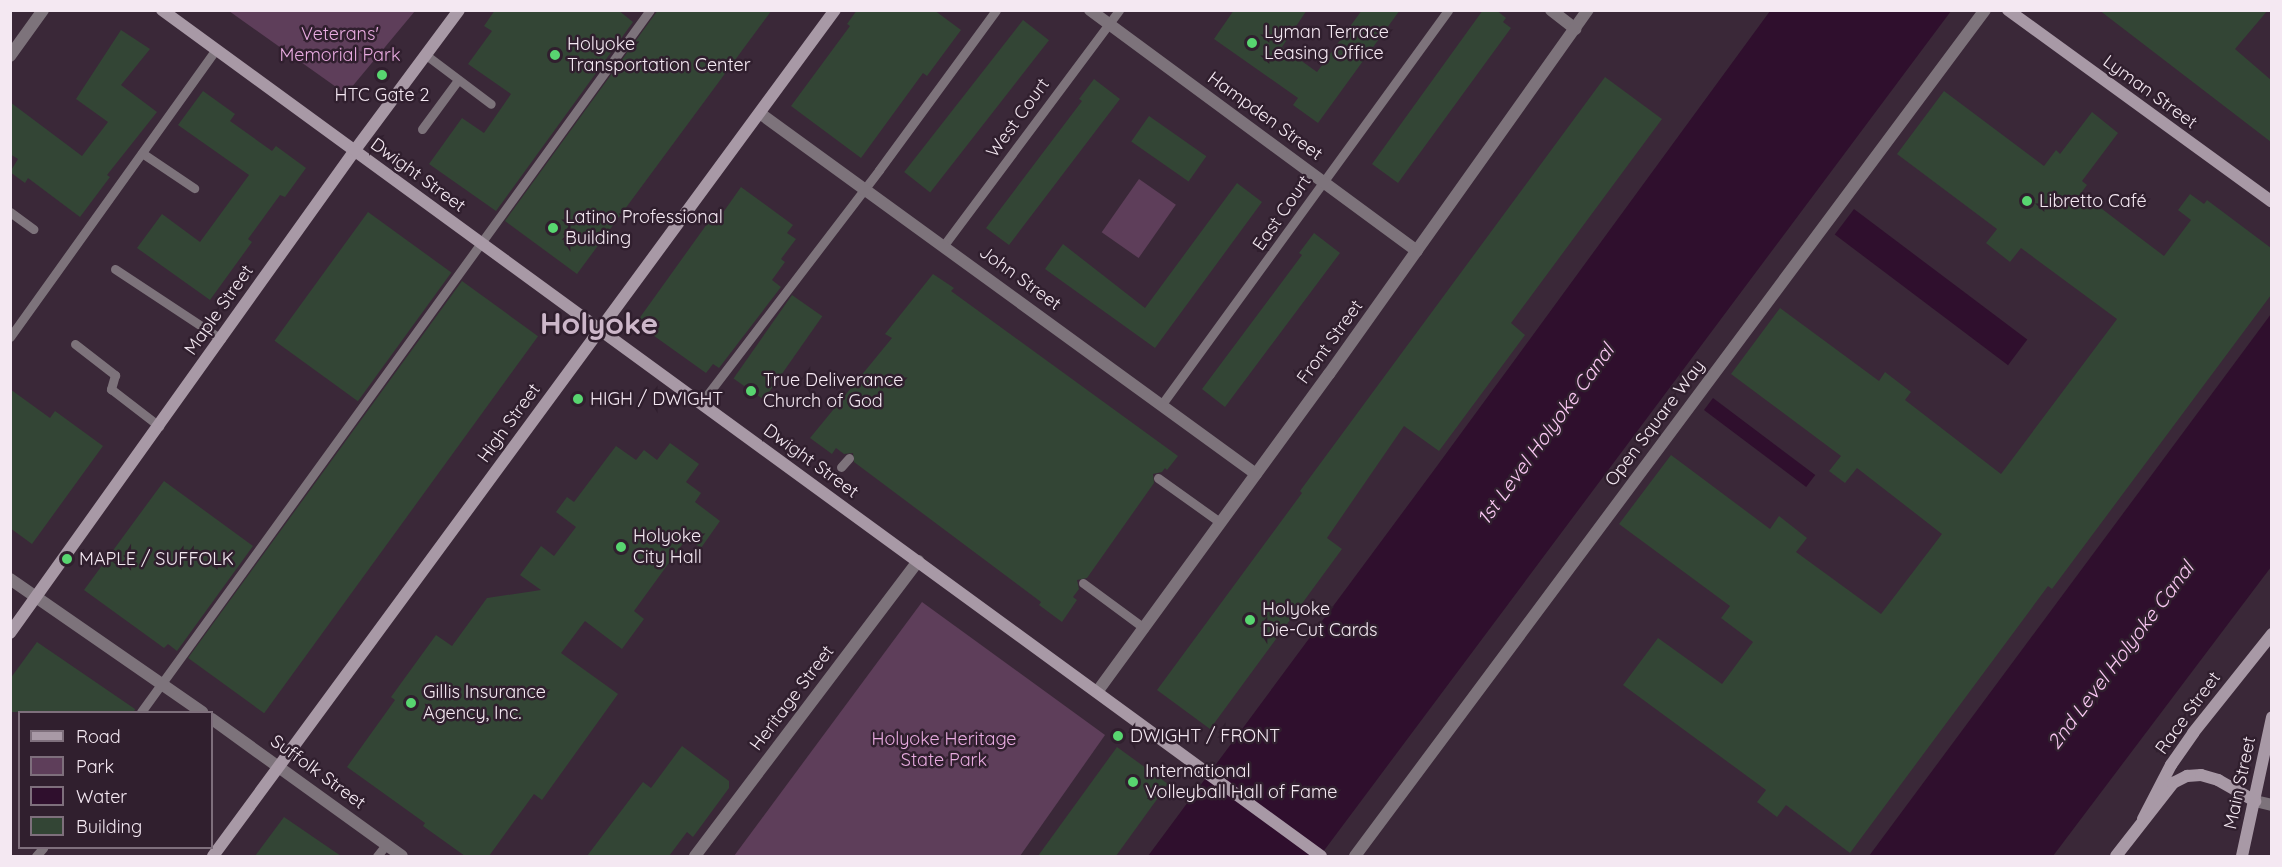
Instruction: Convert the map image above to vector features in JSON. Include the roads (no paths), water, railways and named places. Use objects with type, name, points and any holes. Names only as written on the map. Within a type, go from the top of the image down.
[{"type":"main road","name":"Dwight Street","points":[[162,10],[1321,856]]},
{"type":"main road","name":"Maple Street","points":[[10,633],[355,150],[459,10]]},
{"type":"main road","name":"High Street","points":[[213,856],[761,114],[835,10]]},
{"type":"main road","name":"Lyman Street","points":[[2007,10],[2271,202]]},
{"type":"main road","name":"Race Street","points":[[2143,819],[2171,765],[2193,733],[2271,634]]},
{"type":"main road","name":"Main Street","points":[[2242,856],[2271,717]]},
{"type":"main road","name":"Race Street","points":[[2116,856],[2143,819],[2174,783],[2187,776],[2201,775],[2218,780],[2255,801]]},
{"type":"street","points":[[10,56],[43,10]]},
{"type":"street","name":"Hampden Street","points":[[1090,10],[1417,251]]},
{"type":"street","points":[[1551,10],[1575,29]]},
{"type":"street","name":"Front Street","points":[[1097,692],[1417,251],[1588,10]]},
{"type":"street","name":"Open Square Way","points":[[1355,856],[1985,10]]},
{"type":"street","name":"John Street","points":[[761,114],[1256,474]]},
{"type":"street","name":"Heritage Street","points":[[695,856],[918,561]]},
{"type":"street","points":[[10,579],[201,711]]},
{"type":"street","name":"Suffolk Street","points":[[213,720],[279,765],[402,856]]},
{"type":"street","points":[[2255,801],[2271,805]]},
{"type":"lane","points":[[142,711],[650,10]]},
{"type":"lane","points":[[701,403],[865,189],[996,10]]},
{"type":"lane","name":"West Court","points":[[944,245],[1119,10]]},
{"type":"lane","name":"East Court","points":[[1162,404],[1448,10]]},
{"type":"lane","points":[[10,337],[216,49]]},
{"type":"lane","points":[[426,55],[491,104]]},
{"type":"lane","points":[[422,129],[458,80]]},
{"type":"lane","points":[[142,153],[194,188]]},
{"type":"lane","points":[[10,212],[33,229]]},
{"type":"lane","points":[[115,269],[221,339]]},
{"type":"lane","points":[[75,344],[115,375],[111,389],[159,426]]},
{"type":"lane","points":[[841,467],[849,458]]},
{"type":"lane","points":[[1158,478],[1221,523]]},
{"type":"lane","points":[[1083,583],[1144,628]]},
{"type":"lane","points":[[377,856],[386,845]]},
{"type":"water","name":"1st Level Holyoke Canal","points":[[1770,11],[1951,11],[1320,856],[1148,856],[1437,466]]},
{"type":"water","points":[[1854,209],[2027,340],[2008,365],[1835,235]]},
{"type":"water","name":"2nd Level Holyoke Canal","points":[[2271,314],[2271,567],[2053,856],[1869,856]]},
{"type":"water","points":[[1713,398],[1815,475],[1806,487],[1704,410]]},
{"type":"place","name":"Lyman Terrace Leasing Office","points":[[1252,43]]},
{"type":"place","name":"Holyoke Transportation Center","points":[[555,55]]},
{"type":"place","name":"HTC Gate 2","points":[[382,75]]},
{"type":"place","name":"Libretto Café","points":[[2027,201]]},
{"type":"place","name":"Latino Professional Building","points":[[553,228]]},
{"type":"place","name":"True Deliverance Church of God","points":[[751,391]]},
{"type":"place","name":"HIGH / DWIGHT","points":[[578,399]]},
{"type":"place","name":"Holyoke City Hall","points":[[621,547]]},
{"type":"place","name":"MAPLE / SUFFOLK","points":[[67,559]]},
{"type":"place","name":"Holyoke Die-Cut Cards","points":[[1250,620]]},
{"type":"place","name":"Gillis Insurance Agency, Inc.","points":[[411,703]]},
{"type":"place","name":"DWIGHT / FRONT","points":[[1118,736]]},
{"type":"place","name":"International Volleyball Hall of Fame","points":[[1133,782]]},
{"type":"district","name":"Holyoke","points":[[599,323]]},
{"type":"park label","name":"Veterans' Memorial Park","points":[[340,45]]},
{"type":"park label","name":"Holyoke Heritage State Park","points":[[944,750]]}]
